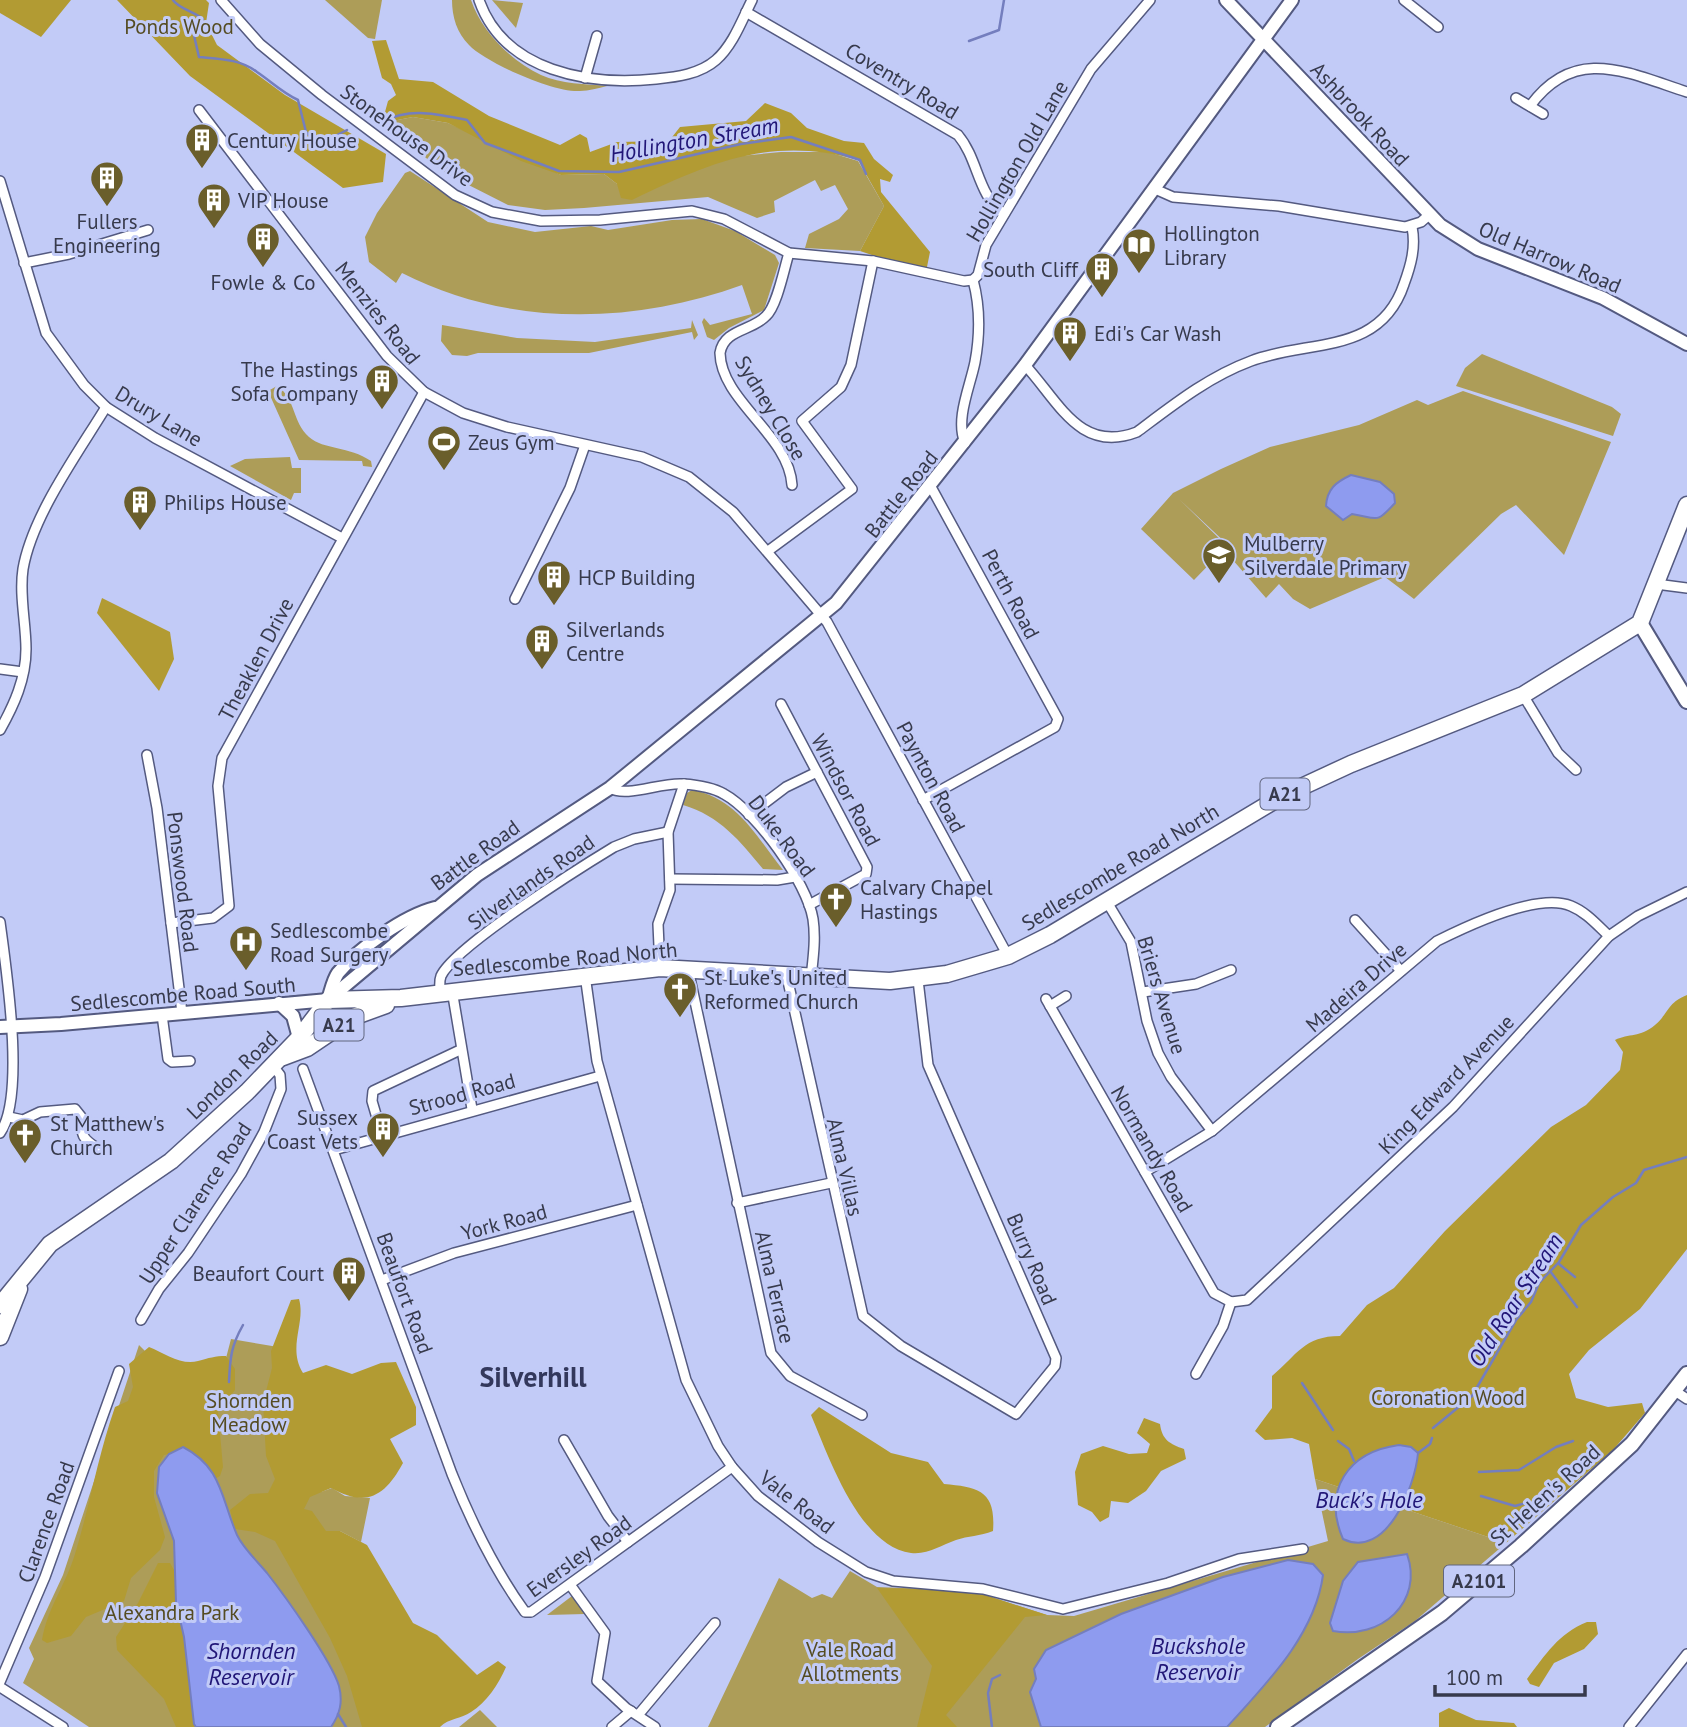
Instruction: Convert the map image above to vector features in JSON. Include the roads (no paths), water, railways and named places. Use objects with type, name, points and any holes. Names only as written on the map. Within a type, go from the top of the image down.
[{"type":"highway","points":[[1640,624],[1687,505]]},
{"type":"highway","name":"Sedlescombe Road North","points":[[328,1000],[401,998],[660,968],[862,981],[918,979],[947,974],[1008,956],[1107,902],[1282,796],[1351,764],[1523,695],[1640,624]]},
{"type":"highway","name":"A21","points":[[277,1062],[307,1048],[353,1017],[401,998]]},
{"type":"highway","name":"London Road","points":[[0,1305],[24,1274],[61,1235],[171,1161],[277,1062],[328,1000]]},
{"type":"highway","name":"London Road","points":[[1,1328],[24,1274]]},
{"type":"main road","name":"Ashbrook Road","points":[[1226,0],[1429,215]]},
{"type":"main road","name":"Battle Road","points":[[328,1000],[427,919],[435,908],[495,861],[610,788],[822,616],[880,552],[1025,365],[1292,0]]},
{"type":"main road","name":"Old Harrow Road","points":[[1429,215],[1459,239],[1603,298],[1687,344]]},
{"type":"main road","points":[[1640,624],[1687,701]]},
{"type":"main road","name":"Sedlescombe Road South","points":[[6,1027],[328,1000]]},
{"type":"main road","points":[[279,1003],[293,1016],[299,1038]]},
{"type":"main road","name":"St Helen's Road","points":[[1278,1727],[1442,1613],[1610,1467],[1681,1395],[1687,1374]]},
{"type":"street","name":"Stonehouse Drive","points":[[221,0],[260,44],[322,95],[455,195],[492,212],[541,221],[600,220],[692,211],[731,222],[789,254],[873,261],[906,270],[964,281],[973,280]]},
{"type":"street","points":[[479,0],[488,19],[518,52],[555,72],[585,78],[645,81],[671,78],[705,68],[717,59],[730,44],[752,0]]},
{"type":"street","name":"Hollington Old Lane","points":[[965,443],[962,424],[978,342],[973,280],[978,275],[986,245],[1091,69],[1150,0]]},
{"type":"street","points":[[1404,0],[1438,27]]},
{"type":"street","name":"Coventry Road","points":[[746,12],[958,135],[972,155],[989,200],[1004,214]]},
{"type":"street","points":[[585,78],[597,36]]},
{"type":"street","points":[[1530,106],[1559,77],[1587,68],[1618,69],[1687,92]]},
{"type":"street","points":[[1516,98],[1543,114]]},
{"type":"street","name":"Menzies Road","points":[[199,110],[387,356],[424,392],[463,413],[507,427],[642,457],[689,477],[733,512],[822,616]]},
{"type":"street","name":"Drury Lane","points":[[0,181],[46,333],[66,364],[106,407],[155,438],[342,538]]},
{"type":"street","points":[[1155,189],[1173,197],[1279,206],[1412,227],[1429,215]]},
{"type":"street","points":[[1025,365],[1082,429],[1107,439],[1123,437],[1137,432],[1221,374],[1276,353],[1355,338],[1374,328],[1390,314],[1400,298],[1414,251],[1412,227]]},
{"type":"street","points":[[24,263],[69,254],[148,230]]},
{"type":"street","name":"Sydney Close","points":[[789,254],[771,311],[764,319],[730,335],[720,352],[723,369],[788,462],[792,485]]},
{"type":"street","points":[[768,551],[852,489],[802,421],[841,387],[851,365],[873,261]]},
{"type":"street","name":"Theaklen Drive","points":[[171,923],[213,918],[229,906],[218,786],[222,758],[424,392]]},
{"type":"street","points":[[0,730],[15,703],[23,672],[26,650],[23,570],[32,539],[106,407]]},
{"type":"street","points":[[515,598],[570,488],[585,445]]},
{"type":"street","name":"Perth Road","points":[[923,800],[1055,727],[1058,719],[930,487]]},
{"type":"street","points":[[1656,584],[1687,588]]},
{"type":"street","name":"Paynton Road","points":[[822,616],[1008,956]]},
{"type":"street","points":[[0,669],[23,672]]},
{"type":"street","points":[[1523,695],[1558,753],[1576,770]]},
{"type":"street","name":"Windsor Road","points":[[781,704],[867,867],[866,874],[809,905]]},
{"type":"street","name":"Ponswood Road","points":[[147,755],[157,808],[182,1013]]},
{"type":"street","points":[[749,815],[786,787],[817,772]]},
{"type":"street","name":"Duke Road","points":[[610,788],[624,793],[657,784],[684,784],[721,792],[749,815],[795,877],[809,905],[814,942],[811,978]]},
{"type":"street","points":[[660,968],[658,924],[668,901],[670,879],[668,832],[684,784]]},
{"type":"street","name":"Silverlands Road","points":[[446,991],[442,975],[451,963],[501,923],[614,847],[634,839],[668,832]]},
{"type":"street","points":[[670,879],[777,880],[795,877]]},
{"type":"street","name":"King Edward Avenue","points":[[1231,1301],[1247,1300],[1454,1107],[1609,936],[1638,916],[1687,892]]},
{"type":"street","name":"Madeira Drive","points":[[1145,1172],[1212,1131],[1437,941],[1467,926],[1548,901],[1570,905],[1589,917],[1609,936]]},
{"type":"street","name":"Briers Avenue","points":[[1107,902],[1130,942],[1143,992],[1147,1021],[1158,1053],[1171,1077],[1212,1131]]},
{"type":"street","points":[[1355,920],[1401,971]]},
{"type":"street","points":[[0,922],[9,1117],[0,1133]]},
{"type":"street","name":"Alma Terrace","points":[[688,969],[768,1344],[776,1363],[790,1376],[862,1415]]},
{"type":"street","points":[[1143,992],[1196,984],[1231,970]]},
{"type":"street","name":"Vale Road","points":[[585,975],[593,1045],[600,1076],[686,1380],[705,1424],[732,1467],[778,1513],[866,1572],[893,1581],[983,1588],[1048,1608],[1083,1606],[1168,1583],[1239,1559],[1303,1549]]},
{"type":"street","name":"Alma Villas","points":[[787,977],[831,1183],[863,1316],[901,1346]]},
{"type":"street","name":"Burry Road","points":[[901,1346],[1016,1414],[1055,1366],[1056,1358],[928,1065],[918,979]]},
{"type":"street","points":[[446,991],[472,1109]]},
{"type":"street","name":"Normandy Road","points":[[1066,996],[1048,1003],[1214,1293],[1231,1301]]},
{"type":"street","points":[[162,1015],[167,1059],[172,1062],[190,1061]]},
{"type":"street","points":[[382,1135],[372,1101],[373,1091],[460,1050]]},
{"type":"street","name":"Upper Clarence Road","points":[[141,1321],[159,1289],[188,1253],[241,1174],[264,1132],[281,1089],[277,1062]]},
{"type":"street","name":"Beaufort Road","points":[[303,1069],[475,1529]]},
{"type":"street","name":"Strood Road","points":[[334,1150],[472,1109],[600,1076]]},
{"type":"street","points":[[9,1117],[23,1120],[40,1112],[75,1109],[81,1113],[83,1139],[97,1148]]},
{"type":"street","points":[[737,1203],[831,1183]]},
{"type":"street","name":"York Road","points":[[382,1280],[454,1253],[637,1205]]},
{"type":"street","points":[[1196,1374],[1223,1326],[1231,1301]]},
{"type":"street","name":"Clarence Road","points":[[0,1685],[45,1577],[119,1371]]},
{"type":"street","points":[[564,1440],[608,1517],[628,1542]]},
{"type":"street","name":"Eversley Road","points":[[475,1529],[502,1579],[526,1612],[531,1612],[571,1586],[732,1467]]},
{"type":"street","points":[[571,1586],[605,1633],[597,1681],[655,1727]]},
{"type":"street","points":[[612,1727],[635,1713],[715,1623]]},
{"type":"street","points":[[1629,1727],[1687,1654]]},
{"type":"street","points":[[0,1685],[63,1727]]},
{"type":"water","points":[[1351,475],[1380,482],[1394,494],[1395,503],[1384,515],[1376,518],[1352,514],[1343,520],[1326,506],[1327,500],[1333,487]]},
{"type":"water","name":"Buck's Hole","points":[[1399,1445],[1411,1447],[1418,1453],[1411,1484],[1396,1517],[1385,1530],[1372,1539],[1358,1543],[1343,1539],[1337,1521],[1336,1505],[1344,1476],[1366,1456]]},
{"type":"water","name":"Shornden Reservoir","points":[[183,1447],[206,1464],[213,1474],[246,1550],[296,1612],[334,1675],[339,1686],[341,1703],[331,1727],[196,1727],[194,1724],[184,1637],[176,1602],[174,1541],[157,1493],[159,1467],[169,1454]]},
{"type":"water","points":[[1407,1554],[1411,1571],[1409,1588],[1404,1602],[1394,1614],[1367,1630],[1333,1631],[1330,1623],[1343,1581],[1358,1562]]},
{"type":"water","name":"Buckshole Reservoir","points":[[1288,1560],[1313,1564],[1323,1575],[1318,1597],[1310,1618],[1287,1657],[1227,1727],[1041,1727],[1030,1692],[1036,1679],[1034,1669],[1046,1650],[1121,1614],[1223,1577]]},
{"type":"waterway","name":"Hollington Stream","points":[[173,0],[203,19],[192,27],[199,57],[244,64],[298,100],[306,132],[319,144],[347,130]]},
{"type":"waterway","name":"Hollington Stream","points":[[969,41],[999,30],[1004,0]]},
{"type":"waterway","name":"Hollington Stream","points":[[382,122],[413,113],[467,120],[485,143],[559,171],[619,172],[741,144],[791,137],[860,160],[866,174]]},
{"type":"waterway","name":"Old Roar Stream","points":[[1433,1428],[1472,1396],[1516,1320],[1531,1302],[1539,1283],[1559,1262],[1581,1225],[1613,1197],[1636,1183],[1644,1170],[1687,1157]]},
{"type":"waterway","points":[[1559,1264],[1575,1277]]},
{"type":"waterway","points":[[1550,1271],[1577,1307]]},
{"type":"waterway","points":[[229,1382],[232,1352],[243,1325]]},
{"type":"waterway","points":[[1302,1383],[1333,1430]]},
{"type":"waterway","name":"Old Roar Stream","points":[[1418,1453],[1430,1444],[1432,1438]]},
{"type":"waterway","points":[[1338,1441],[1349,1449],[1354,1461]]},
{"type":"waterway","points":[[1479,1472],[1519,1470],[1556,1447],[1573,1441]]},
{"type":"waterway","points":[[1481,1496],[1515,1506],[1526,1503]]},
{"type":"waterway","points":[[992,1727],[988,1693],[992,1679],[1000,1675]]},
{"type":"waterway","points":[[338,1714],[346,1727]]},
{"type":"place","name":"Century House","points":[[202,170]]},
{"type":"place","name":"Fullers Engineering","points":[[107,208]]},
{"type":"place","name":"VIP House","points":[[214,230]]},
{"type":"place","name":"Fowle & Co","points":[[263,269]]},
{"type":"place","name":"Hollington Library","points":[[1139,275]]},
{"type":"place","name":"South Cliff","points":[[1102,299]]},
{"type":"place","name":"Edi's Car Wash","points":[[1070,363]]},
{"type":"place","name":"The Hastings Sofa Company","points":[[382,411]]},
{"type":"place","name":"Zeus Gym","points":[[444,472]]},
{"type":"place","name":"Philips House","points":[[140,532]]},
{"type":"place","name":"Mulberry Silverdale Primary","points":[[1219,585]]},
{"type":"place","name":"HCP Building","points":[[554,607]]},
{"type":"place","name":"Silverlands Centre","points":[[542,671]]},
{"type":"place","name":"Calvary Chapel Hastings","points":[[836,929]]},
{"type":"place","name":"Sedlescombe Road Surgery","points":[[246,972]]},
{"type":"place","name":"St Luke's United Reformed Church","points":[[680,1019]]},
{"type":"place","name":"Sussex Coast Vets","points":[[383,1159]]},
{"type":"place","name":"St Matthew's Church","points":[[25,1165]]},
{"type":"place","name":"Beaufort Court","points":[[349,1303]]},
{"type":"district","name":"Silverhill","points":[[533,1376]]},
{"type":"park label","name":"Ponds Wood","points":[[179,26]]},
{"type":"park label","name":"Coronation Wood","points":[[1448,1397]]},
{"type":"park label","name":"Shornden Meadow","points":[[249,1412]]},
{"type":"park label","name":"Alexandra Park","points":[[172,1612]]},
{"type":"park label","name":"Vale Road Allotments","points":[[850,1661]]}]
